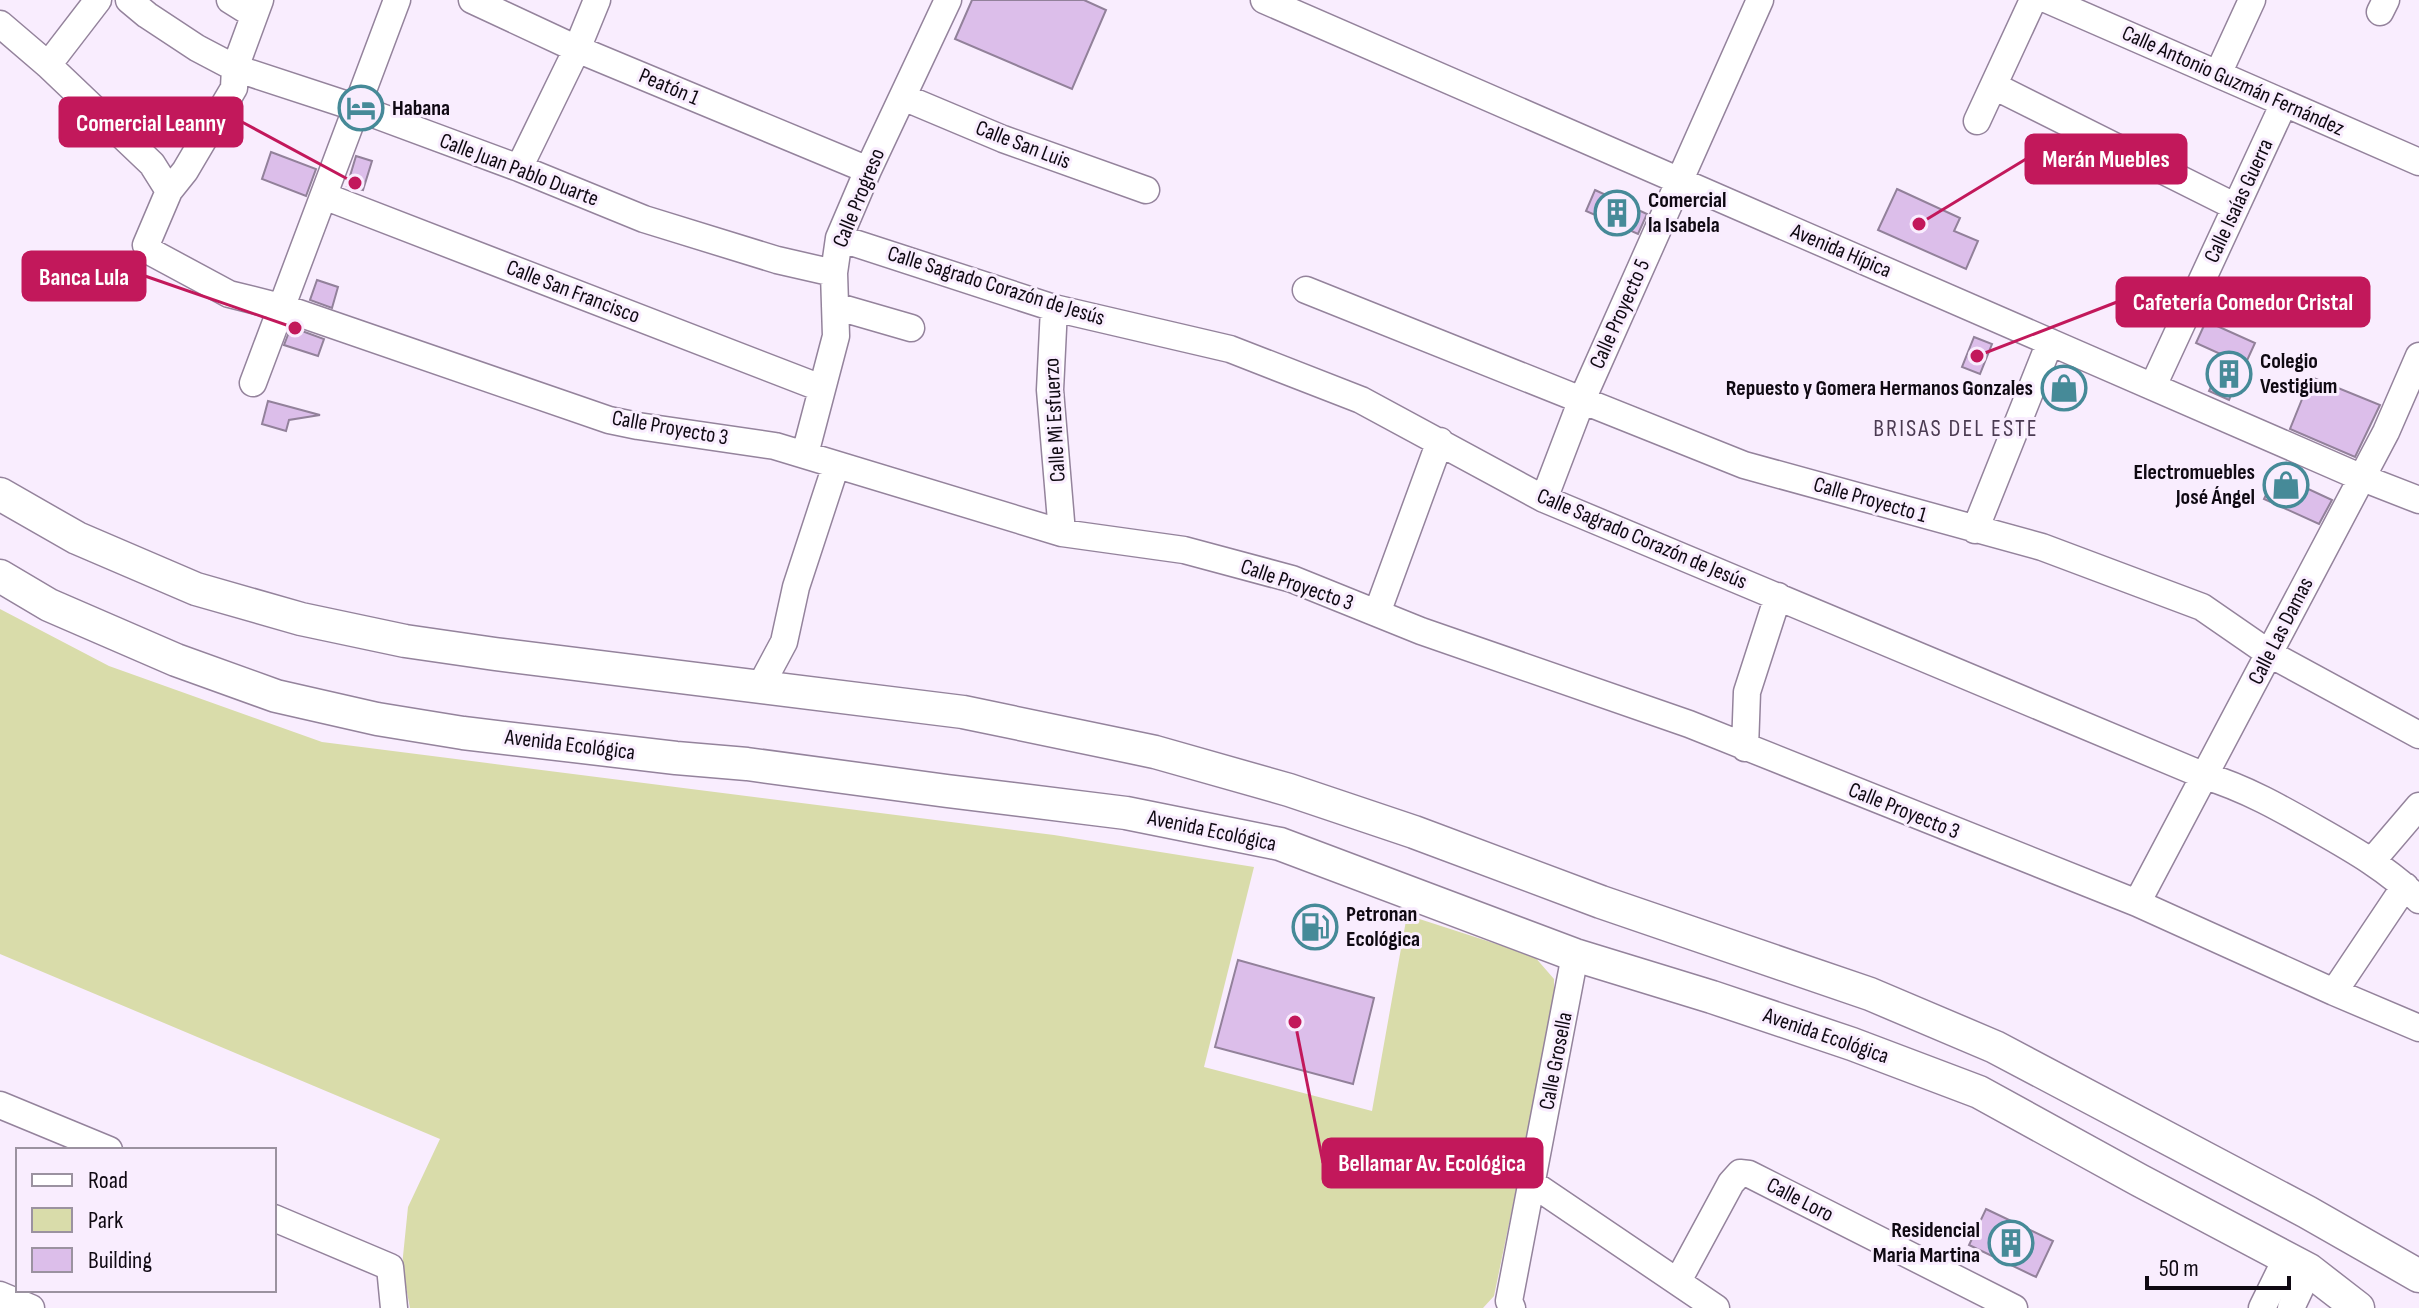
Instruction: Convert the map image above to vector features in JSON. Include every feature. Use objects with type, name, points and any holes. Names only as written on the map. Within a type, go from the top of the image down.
[{"type":"main road","points":[[0,494],[77,538],[196,589],[301,619],[450,648],[963,712],[1155,752],[1289,790],[1870,994],[1995,1047],[2294,1204],[2419,1276]]},
{"type":"main road","name":"Avenida Ecológica","points":[[0,576],[49,605],[176,660],[276,696],[377,719],[463,733],[747,764],[1126,813],[1280,844],[1575,955],[1852,1044],[1979,1092],[2298,1264],[2358,1308]]},
{"type":"street","points":[[48,65],[98,0]]},
{"type":"street","name":"Calle Juan Pablo Duarte","points":[[129,0],[197,48],[235,68],[357,108],[519,168],[644,219],[777,260],[834,273]]},
{"type":"street","points":[[0,24],[152,164],[169,191],[185,171],[234,88],[235,68],[257,7],[230,0]]},
{"type":"street","points":[[253,383],[397,0]]},
{"type":"street","name":"Peatón 1","points":[[472,0],[577,49],[868,170]]},
{"type":"street","points":[[519,168],[577,49],[597,0]]},
{"type":"street","name":"Calle Progreso","points":[[805,454],[836,336],[834,273],[839,238],[948,0]]},
{"type":"street","name":"Avenida Hípica","points":[[1264,0],[2419,500]]},
{"type":"street","name":"Calle Proyecto 5","points":[[1544,499],[1581,402],[1760,0]]},
{"type":"street","points":[[1977,121],[2033,0]]},
{"type":"street","name":"Calle Antonio Guzmán Fernández","points":[[2048,0],[2419,162]]},
{"type":"street","points":[[2218,74],[2252,0]]},
{"type":"street","points":[[1994,86],[2236,207]]},
{"type":"street","name":"Calle San Luis","points":[[903,97],[1003,139],[1146,190]]},
{"type":"street","name":"Calle Isaías Guerra","points":[[2153,386],[2284,103]]},
{"type":"street","name":"Calle Proyecto 3","points":[[169,191],[146,245],[151,252],[229,294],[281,307],[609,420],[775,446],[1062,533],[1184,550],[1292,579],[1421,631],[1689,724],[2137,903],[2419,1028]]},
{"type":"street","name":"Calle San Francisco","points":[[324,196],[821,388]]},
{"type":"street","name":"Calle Sagrado Corazón de Jesús","points":[[839,238],[1054,308],[1230,349],[1361,400],[1544,499],[2228,783],[2288,812],[2372,861],[2412,893]]},
{"type":"street","name":"Calle Proyecto 1","points":[[1306,290],[1744,465],[2042,547],[2202,607],[2270,654],[2419,735]]},
{"type":"street","points":[[835,306],[911,328]]},
{"type":"street","name":"Calle Mi Esfuerzo","points":[[1054,308],[1050,390],[1062,533]]},
{"type":"street","points":[[1975,530],[2050,342]]},
{"type":"street","name":"Calle Las Damas","points":[[2137,903],[2386,432],[2419,356]]},
{"type":"street","points":[[1377,613],[1440,441]]},
{"type":"street","points":[[761,685],[784,642],[796,587],[836,465]]},
{"type":"street","points":[[1745,748],[1747,692],[1778,596]]},
{"type":"street","points":[[2372,861],[2419,806]]},
{"type":"street","points":[[2334,992],[2412,893]]},
{"type":"street","name":"Calle Grosella","points":[[1508,1306],[1575,955]]},
{"type":"street","points":[[0,1105],[104,1148]]},
{"type":"street","name":"Calle Loro","points":[[1678,1281],[1731,1183],[1740,1173],[1749,1174],[2014,1308]]},
{"type":"street","points":[[1533,1184],[1716,1308]]},
{"type":"street","points":[[276,1219],[390,1267],[394,1308]]},
{"type":"street","points":[[2262,1308],[2298,1264]]},
{"type":"street","points":[[2291,1308],[2298,1264]]},
{"type":"street","points":[[0,1295],[31,1308]]},
{"type":"green space","points":[[0,609],[109,666],[322,742],[1054,835],[1254,867],[1204,1067],[1372,1111],[1407,915],[1534,956],[1554,979],[1554,1007],[1494,1296],[1483,1308],[410,1308],[402,1266],[408,1207],[440,1139],[0,954]]},
{"type":"building","points":[[972,0],[1084,0],[1106,10],[1072,89],[955,39]]},
{"type":"building","points":[[271,152],[316,169],[306,196],[262,179]]},
{"type":"building","points":[[356,156],[372,161],[363,190],[347,186]]},
{"type":"building","points":[[1897,189],[1960,218],[1954,231],[1978,241],[1966,269],[1878,230]]},
{"type":"building","name":"Comercial la Isabela","points":[[1595,190],[1647,214],[1638,234],[1586,211]]},
{"type":"building","points":[[317,280],[338,287],[332,308],[310,300]]},
{"type":"building","name":"Colegio Vestigium","points":[[2206,321],[2255,343],[2229,400],[2209,391],[2225,356],[2196,343]]},
{"type":"building","points":[[291,327],[324,339],[318,356],[284,345]]},
{"type":"building","points":[[1974,337],[1992,344],[1980,374],[1962,367]]},
{"type":"building","name":"Repuesto y Gomera Hermanos Gonzales","points":[[2054,374],[2084,386],[2076,404],[2047,392]]},
{"type":"building","points":[[2311,377],[2380,405],[2355,457],[2290,429]]},
{"type":"building","points":[[268,401],[320,415],[289,420],[286,431],[262,424]]},
{"type":"building","points":[[2276,474],[2332,500],[2319,524],[2264,499]]},
{"type":"building","points":[[1238,960],[1374,998],[1353,1084],[1215,1047]]},
{"type":"building","name":"Residencial Maria Martina","points":[[1986,1209],[2053,1241],[2036,1277],[1969,1245]]},
{"type":"place","name":"Habana","points":[[361,108]]},
{"type":"place","name":"Comercial Leanny","points":[[355,183]]},
{"type":"place","name":"Comercial la Isabela","points":[[1617,213]]},
{"type":"place","name":"Merán Muebles","points":[[1919,224]]},
{"type":"place","name":"Banca Lula","points":[[295,328]]},
{"type":"place","name":"Cafetería Comedor Cristal","points":[[1977,356]]},
{"type":"place","name":"Colegio Vestigium","points":[[2229,374]]},
{"type":"place","name":"Repuesto y Gomera Hermanos Gonzales","points":[[2064,388]]},
{"type":"place","name":"Electromuebles José Ángel","points":[[2286,485]]},
{"type":"place","name":"Petronan Ecológica","points":[[1315,927]]},
{"type":"place","name":"Bellamar Av. Ecológica","points":[[1295,1022]]},
{"type":"place","name":"Residencial Maria Martina","points":[[2011,1243]]},
{"type":"district","name":"BRISAS DEL ESTE","points":[[1956,428]]}]
